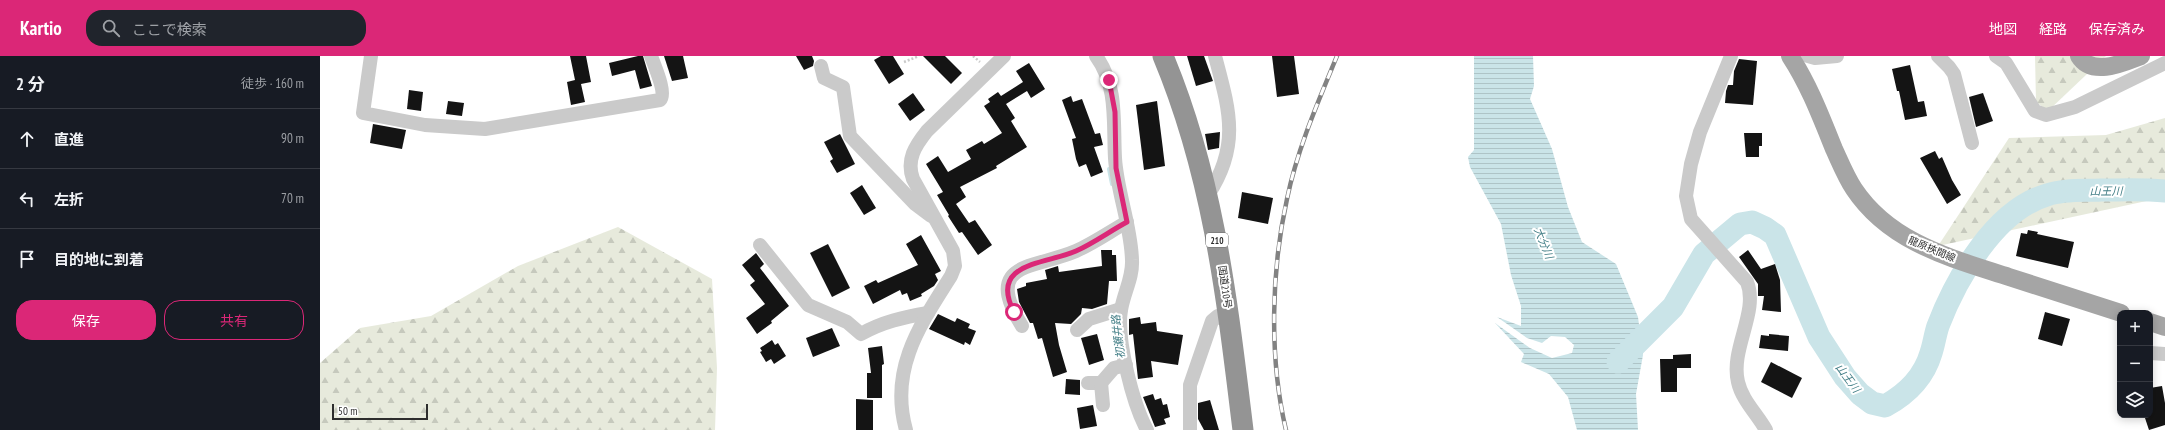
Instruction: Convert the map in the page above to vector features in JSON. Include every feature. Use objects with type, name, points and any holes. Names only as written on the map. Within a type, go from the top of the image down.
[{"type":"highway","name":"国道210号","points":[[1163,56],[1187,119],[1208,195],[1229,315],[1243,430]]},
{"type":"main road","name":"龍原挾間線","points":[[1790,56],[1805,81],[1848,179],[1863,202],[1874,214],[1900,235],[1937,252],[2117,312]]},
{"type":"main road","points":[[2079,56],[2087,65],[2097,67],[2116,65],[2140,56]]},
{"type":"main road","points":[[2153,323],[2165,327]]},
{"type":"street","points":[[371,56],[363,113],[425,125],[485,129],[660,100],[663,94],[661,82],[651,56]]},
{"type":"street","points":[[906,430],[901,403],[904,369],[912,342],[951,276],[955,266],[953,251],[933,217],[910,172],[910,160],[927,131],[1004,56]]},
{"type":"street","points":[[1096,56],[1106,71],[1112,93],[1116,168],[1131,244],[1132,273],[1121,309],[1120,322],[1126,365],[1137,409],[1147,430]]},
{"type":"street","points":[[1208,195],[1222,170],[1229,138],[1228,104],[1215,56]]},
{"type":"street","points":[[1731,56],[1708,111],[1691,164],[1686,196],[1691,219],[1747,282],[1750,292],[1738,354],[1736,374],[1742,392],[1766,430]]},
{"type":"street","points":[[1808,56],[1815,58],[1837,56]]},
{"type":"street","points":[[1938,56],[1949,66],[1954,74],[1972,143]]},
{"type":"street","points":[[1996,56],[2006,63],[2035,111],[2046,115],[2075,107],[2165,63]]},
{"type":"street","points":[[821,66],[824,78],[843,87],[850,136],[915,204],[933,217]]},
{"type":"street","points":[[1022,326],[1011,307],[1008,294],[1009,284],[1015,273],[1026,266],[1077,250],[1127,222]]},
{"type":"street","points":[[760,245],[808,305],[846,322],[862,334],[876,326],[904,317],[928,313]]},
{"type":"street","points":[[1077,330],[1089,320],[1121,309]]},
{"type":"street","points":[[1190,430],[1189,393],[1192,373],[1212,321],[1218,316],[1229,315]]},
{"type":"street","points":[[2153,353],[2165,354]]},
{"type":"street","points":[[1103,405],[1095,382],[1114,368],[1126,365]]},
{"type":"path","points":[[904,62],[919,56]]},
{"type":"green space","points":[[2035,56],[2106,56],[2048,111],[2036,102]]},
{"type":"green space","points":[[2165,118],[2165,197],[1938,246],[2009,138],[2106,135]]},
{"type":"green space","points":[[618,227],[712,279],[717,368],[715,430],[320,430],[320,363],[360,328],[431,316],[518,266]]},
{"type":"water","name":"大分川","points":[[1474,56],[1533,56],[1534,86],[1530,99],[1552,149],[1568,207],[1582,242],[1616,264],[1638,317],[1643,355],[1636,394],[1638,430],[1577,430],[1568,397],[1549,374],[1521,362],[1524,354],[1495,323],[1530,348],[1552,358],[1572,353],[1574,345],[1565,337],[1551,336],[1542,343],[1527,338],[1497,317],[1521,326],[1521,306],[1511,275],[1501,224],[1470,167],[1468,157],[1474,150]]},
{"type":"building","points":[[570,56],[586,56],[591,82],[581,84],[585,102],[571,105],[567,82],[575,80]]},
{"type":"building","points":[[643,56],[652,86],[640,89],[635,70],[612,76],[609,63]]},
{"type":"building","points":[[664,56],[683,56],[688,78],[672,81]]},
{"type":"building","points":[[796,56],[812,56],[814,61],[813,66],[804,70]]},
{"type":"building","points":[[881,56],[893,56],[904,74],[889,84],[874,60]]},
{"type":"building","points":[[923,56],[945,56],[962,73],[951,84]]},
{"type":"building","points":[[1187,56],[1204,56],[1213,81],[1196,86]]},
{"type":"building","points":[[1272,56],[1294,56],[1299,94],[1277,97]]},
{"type":"building","points":[[1739,59],[1757,61],[1753,105],[1725,103],[1726,91],[1728,85],[1733,85],[1734,71]]},
{"type":"building","points":[[1029,63],[1045,89],[1031,98],[1027,91],[1006,104],[1015,118],[1011,121],[1027,147],[996,166],[997,168],[960,187],[966,197],[956,204],[969,223],[975,220],[992,245],[978,255],[962,232],[959,233],[948,216],[949,215],[937,195],[943,192],[926,164],[938,156],[948,172],[971,159],[966,150],[982,141],[984,144],[1002,133],[984,106],[990,102],[988,99],[998,92],[1001,96],[1023,82],[1016,71]]},
{"type":"building","points":[[1910,65],[1918,102],[1924,101],[1927,116],[1905,120],[1899,91],[1897,91],[1892,69]]},
{"type":"building","points":[[409,90],[423,92],[421,111],[407,109]]},
{"type":"building","points":[[913,93],[925,110],[910,121],[898,104]]},
{"type":"building","points":[[1983,93],[1993,121],[1976,127],[1969,97]]},
{"type":"building","points":[[1071,96],[1073,102],[1082,99],[1095,134],[1100,133],[1103,145],[1094,147],[1103,172],[1091,177],[1086,164],[1079,167],[1076,159],[1072,139],[1076,138],[1062,100]]},
{"type":"building","points":[[448,101],[464,103],[462,116],[446,114]]},
{"type":"building","points":[[1157,101],[1165,166],[1144,170],[1136,105]]},
{"type":"building","points":[[373,124],[406,130],[402,149],[370,143]]},
{"type":"building","points":[[1220,132],[1219,148],[1208,150],[1205,134]]},
{"type":"building","points":[[1744,133],[1762,133],[1762,146],[1759,146],[1759,157],[1746,157]]},
{"type":"building","points":[[840,134],[855,164],[837,173],[830,161],[833,159],[824,142]]},
{"type":"building","points":[[1935,151],[1939,159],[1942,157],[1952,180],[1961,195],[1947,204],[1920,158]]},
{"type":"building","points":[[862,185],[876,208],[864,215],[850,193]]},
{"type":"building","points":[[1242,192],[1273,198],[1268,224],[1238,218]]},
{"type":"building","points":[[2028,230],[2038,232],[2037,234],[2074,242],[2068,268],[2016,256],[2021,233],[2027,234]]},
{"type":"building","points":[[921,235],[941,271],[935,274],[938,280],[934,286],[921,294],[922,296],[910,301],[907,293],[902,295],[900,290],[873,304],[864,286],[876,280],[878,283],[918,265],[906,244]]},
{"type":"building","points":[[828,244],[850,288],[832,297],[810,253]]},
{"type":"building","points":[[1101,250],[1112,250],[1112,255],[1116,255],[1117,281],[1109,281],[1107,304],[1092,309],[1082,308],[1081,314],[1071,324],[1055,323],[1059,345],[1067,372],[1053,377],[1042,338],[1038,339],[1033,323],[1030,323],[1019,302],[1017,289],[1026,286],[1026,283],[1047,279],[1045,270],[1058,266],[1059,272],[1102,266]]},
{"type":"building","points":[[1748,250],[1761,269],[1775,264],[1780,280],[1781,312],[1762,310],[1764,296],[1758,296],[1758,284],[1739,257]]},
{"type":"building","points":[[756,253],[764,264],[760,268],[789,306],[771,321],[772,323],[757,334],[746,318],[765,304],[750,285],[755,281],[742,265]]},
{"type":"building","points":[[2045,312],[2070,319],[2062,346],[2038,339]]},
{"type":"building","points":[[938,314],[955,322],[957,318],[970,324],[968,328],[976,331],[970,345],[965,342],[964,345],[929,329]]},
{"type":"building","points":[[1140,317],[1141,324],[1156,322],[1157,331],[1183,335],[1178,365],[1151,361],[1153,377],[1138,379],[1133,334],[1129,335],[1129,319]]},
{"type":"building","points":[[832,328],[840,346],[813,357],[806,338]]},
{"type":"building","points":[[1097,334],[1104,360],[1089,365],[1081,338]]},
{"type":"building","points":[[1769,334],[1789,336],[1788,351],[1759,348],[1761,335],[1769,336]]},
{"type":"building","points":[[772,340],[775,345],[778,343],[786,356],[774,364],[771,359],[766,362],[760,352],[762,351],[760,348]]},
{"type":"building","points":[[882,346],[884,364],[882,365],[882,398],[867,398],[867,373],[871,373],[868,348]]},
{"type":"building","points":[[1691,354],[1691,368],[1677,368],[1677,392],[1661,392],[1660,359],[1673,359],[1673,355]]},
{"type":"building","points":[[1771,362],[1802,378],[1792,398],[1761,382]]},
{"type":"building","points":[[1066,379],[1080,380],[1080,395],[1065,394]]},
{"type":"building","points":[[2162,386],[2165,403],[2165,425],[2149,430],[2145,418],[2153,418],[2153,388]]},
{"type":"building","points":[[1153,394],[1155,400],[1161,398],[1163,405],[1167,404],[1170,417],[1164,419],[1166,424],[1155,427],[1143,397]]},
{"type":"building","points":[[856,399],[873,400],[873,430],[856,430]]},
{"type":"building","points":[[1210,400],[1219,430],[1204,430],[1198,419],[1198,403]]},
{"type":"building","points":[[1093,405],[1097,426],[1080,429],[1077,408]]},
{"type":"waterway","name":"初瀬井路","points":[[1109,169],[1112,184]]},
{"type":"waterway","name":"山王川","points":[[1618,362],[1673,307],[1704,254],[1740,224],[1752,222],[1775,235],[1819,337],[1845,377],[1860,394],[1872,403],[1885,406],[1914,384],[1924,370],[1932,350],[1938,326],[1955,288],[1980,248],[1994,231],[2011,215],[2028,203],[2047,195],[2060,192],[2125,190],[2165,191]]},
{"type":"railway","points":[[1286,430],[1277,374],[1275,344],[1274,314],[1278,255],[1287,199],[1296,162],[1337,56]]},
{"type":"route","points":[[1014,312],[1009,301],[1007,289],[1012,277],[1019,269],[1077,250],[1127,222],[1116,168],[1115,112],[1109,80]]}]
